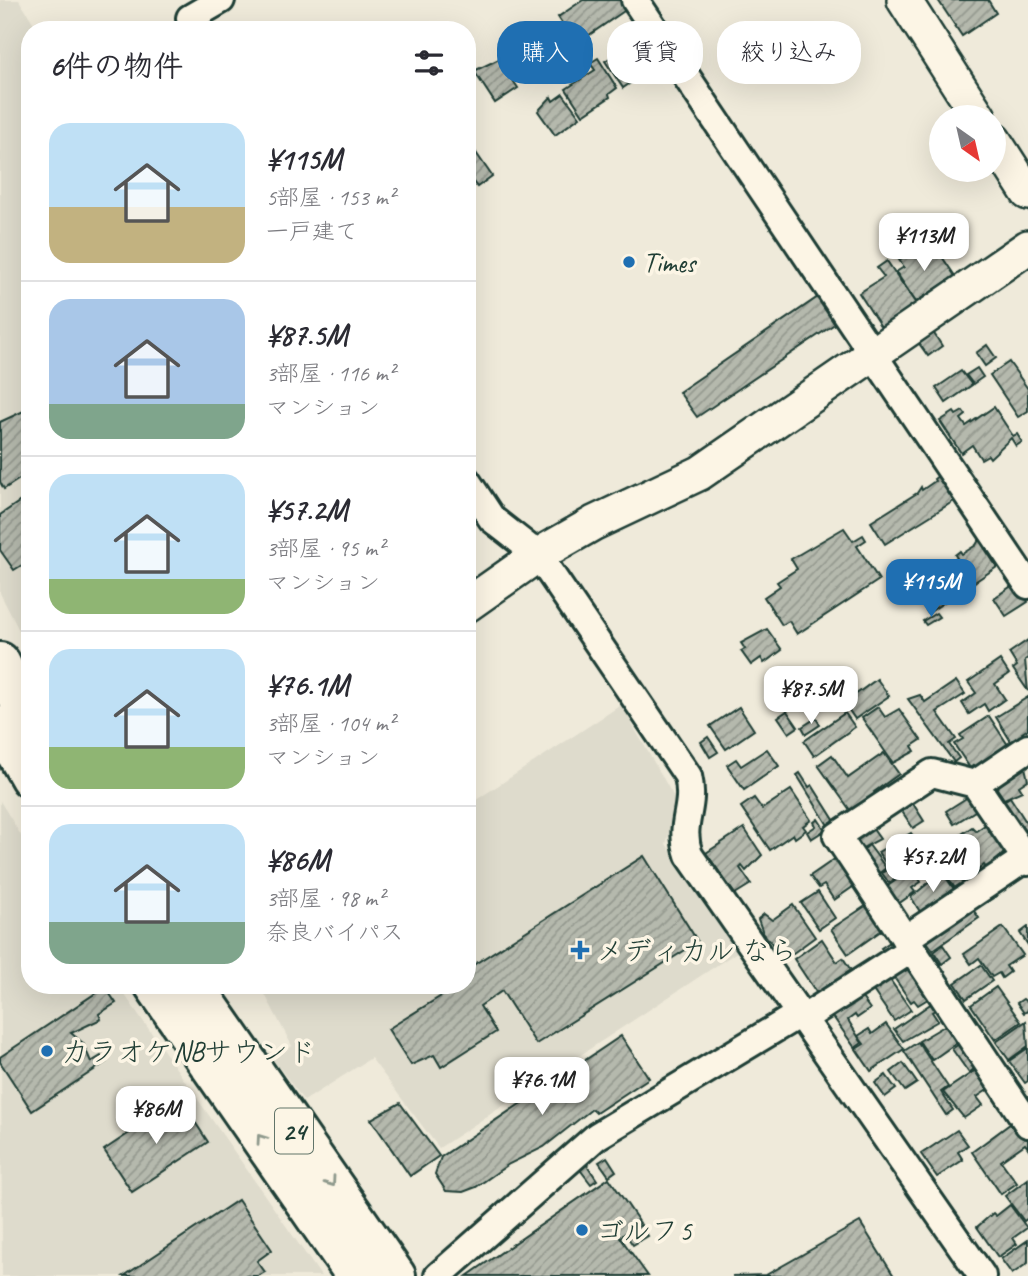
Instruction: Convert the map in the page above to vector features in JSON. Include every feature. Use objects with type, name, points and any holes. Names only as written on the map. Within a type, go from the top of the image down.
[{"type":"highway","points":[[0,662],[21,703]]},
{"type":"highway","points":[[0,725],[21,762]]},
{"type":"highway","name":"24","points":[[160,994],[356,1276]]},
{"type":"highway","name":"24","points":[[200,994],[397,1276]]},
{"type":"street","points":[[189,16],[221,0]]},
{"type":"street","points":[[635,0],[1028,585]]},
{"type":"street","points":[[904,0],[971,105]]},
{"type":"street","points":[[1006,159],[1028,194]]},
{"type":"street","points":[[476,599],[538,555],[594,523],[700,474],[871,353],[1028,247]]},
{"type":"street","points":[[476,495],[492,519],[538,555],[688,776],[693,797],[682,836],[689,855],[982,1276]]},
{"type":"street","points":[[975,784],[1028,748]]},
{"type":"street","points":[[438,1276],[597,1136],[803,1016],[909,944],[1027,860],[975,784],[932,773],[837,836],[909,944],[1025,1112]]},
{"type":"shaded area","points":[[0,0],[19,0],[32,21],[21,21],[21,634],[0,593]]},
{"type":"shaded area","points":[[621,705],[678,804],[666,844],[737,952],[439,1148],[371,1058],[304,1101],[273,1059],[292,1046],[265,994],[476,994],[476,800]]},
{"type":"shaded area","points":[[0,801],[21,835],[21,994],[124,994],[321,1276],[2,1276]]},
{"type":"building","points":[[583,0],[621,0],[627,9],[593,32],[593,21],[561,21],[558,17]]},
{"type":"building","points":[[938,0],[988,0],[996,13],[962,36]]},
{"type":"building","points":[[598,58],[607,72],[607,84],[614,84],[617,88],[609,94],[610,97],[583,115],[566,89],[574,84],[593,84],[593,61]]},
{"type":"building","points":[[497,60],[497,84],[515,84],[518,88],[495,103],[476,70]]},
{"type":"building","points":[[563,94],[580,117],[555,135],[538,111],[551,97],[553,101]]},
{"type":"building","points":[[476,153],[492,176],[476,186]]},
{"type":"building","points":[[934,245],[955,276],[916,302],[896,272],[904,267],[899,260],[912,251],[917,257]]},
{"type":"building","points":[[887,261],[916,304],[881,327],[859,293],[884,277],[877,268]]},
{"type":"building","points":[[821,295],[839,321],[697,417],[679,392]]},
{"type":"building","points":[[933,332],[942,346],[928,356],[918,342]]},
{"type":"building","points":[[987,345],[996,358],[985,366],[976,353]]},
{"type":"building","points":[[1009,362],[1028,389],[1028,411],[1018,417],[990,375]]},
{"type":"building","points":[[977,368],[983,377],[973,384],[966,375]]},
{"type":"building","points":[[961,371],[972,385],[946,403],[936,388]]},
{"type":"building","points":[[994,407],[1013,436],[1017,434],[1022,442],[1016,446],[1011,438],[990,458],[988,455],[981,459],[972,445],[961,453],[940,421],[954,412],[956,415],[963,411],[966,415],[961,419],[966,426]]},
{"type":"building","points":[[21,412],[21,478],[4,489],[0,482],[0,422]]},
{"type":"building","points":[[938,476],[954,501],[885,544],[871,522],[917,493],[921,487],[922,490]]},
{"type":"building","points":[[21,501],[21,566],[14,570],[0,550],[0,515]]},
{"type":"building","points":[[844,528],[853,541],[863,535],[866,540],[857,546],[879,580],[797,634],[789,621],[782,625],[764,597],[780,586],[777,582],[797,569],[791,559]]},
{"type":"building","points":[[979,540],[997,567],[928,613],[910,586],[957,558],[955,555],[960,551],[962,554]]},
{"type":"building","points":[[1016,583],[1028,602],[1006,616],[994,598]]},
{"type":"building","points":[[936,613],[939,617],[926,625],[923,621]]},
{"type":"building","points":[[767,629],[782,650],[764,663],[761,658],[751,665],[741,651],[745,649],[741,643]]},
{"type":"building","points":[[1028,640],[1028,658],[1025,660],[1028,691],[1013,669],[1017,666],[1009,653]]},
{"type":"building","points":[[1000,660],[1009,674],[995,684],[1005,699],[988,711],[984,704],[969,714],[962,703],[976,693],[968,682]]},
{"type":"building","points":[[877,679],[889,696],[855,719],[844,703]]},
{"type":"building","points":[[956,681],[965,694],[937,712],[956,739],[949,744],[959,758],[954,762],[908,699],[920,695],[925,702]]},
{"type":"building","points":[[1028,697],[1028,729],[1022,733],[1025,738],[1013,745],[996,717]]},
{"type":"building","points":[[739,707],[754,730],[726,749],[710,726]]},
{"type":"building","points":[[878,707],[885,717],[899,709],[921,740],[912,746],[915,751],[893,763],[862,718]]},
{"type":"building","points":[[787,711],[798,727],[789,733],[778,717]]},
{"type":"building","points":[[845,713],[855,727],[814,756],[804,741]]},
{"type":"building","points":[[989,716],[1008,745],[977,769],[974,765],[970,768],[954,744],[963,739],[960,735]]},
{"type":"building","points":[[816,718],[820,725],[806,734],[802,727]]},
{"type":"building","points":[[708,737],[718,752],[710,757],[701,742]]},
{"type":"building","points":[[767,749],[779,766],[744,790],[727,765],[736,759],[741,766]]},
{"type":"building","points":[[884,753],[899,774],[874,792],[879,798],[863,809],[859,804],[850,810],[818,765],[832,755],[848,778]]},
{"type":"building","points":[[1025,767],[1028,780],[1019,786],[1022,791],[1004,799],[996,787]]},
{"type":"building","points":[[800,773],[809,787],[812,785],[836,823],[829,827],[797,775]]},
{"type":"building","points":[[791,790],[811,820],[803,826],[806,830],[795,838],[793,834],[770,850],[741,807],[754,798],[762,809]]},
{"type":"building","points":[[971,795],[980,808],[954,824],[946,811]]},
{"type":"building","points":[[1010,797],[1028,825],[1028,829],[1021,833],[1002,802]]},
{"type":"building","points":[[912,802],[924,821],[913,828],[901,810]]},
{"type":"building","points":[[818,819],[825,830],[811,839],[807,832],[816,826],[814,822]]},
{"type":"building","points":[[991,821],[1006,851],[987,869],[984,865],[978,870],[956,838],[972,827],[976,831]]},
{"type":"building","points":[[870,825],[880,839],[859,850],[851,839]]},
{"type":"building","points":[[744,828],[762,855],[746,871],[742,866],[740,868],[751,884],[735,894],[706,853]]},
{"type":"building","points":[[911,833],[928,857],[889,883],[882,873],[889,868],[878,852]]},
{"type":"building","points":[[869,845],[886,868],[878,874],[862,851]]},
{"type":"building","points":[[949,845],[973,880],[957,891],[937,862],[942,859],[938,852]]},
{"type":"building","points":[[842,854],[860,882],[834,900],[824,885],[819,888],[810,876]]},
{"type":"building","points":[[644,856],[698,942],[536,1044],[502,991],[480,1006],[496,1032],[441,1067],[434,1055],[411,1065],[388,1029],[444,994],[476,994],[476,963]]},
{"type":"building","points":[[913,869],[921,882],[912,888],[915,892],[898,904],[886,887]]},
{"type":"building","points":[[942,872],[956,892],[922,915],[911,897]]},
{"type":"building","points":[[818,892],[835,918],[819,929],[801,903]]},
{"type":"building","points":[[873,901],[902,942],[885,954],[881,948],[893,940],[885,928],[848,954],[831,929]]},
{"type":"building","points":[[969,904],[979,918],[933,950],[923,936]]},
{"type":"building","points":[[793,905],[815,937],[785,959],[763,933],[758,919],[764,914],[772,920]]},
{"type":"building","points":[[1003,927],[1023,955],[1006,966],[1010,972],[1002,978],[999,973],[992,977],[979,958],[971,964],[964,954]]},
{"type":"building","points":[[1028,927],[1028,945],[1020,933]]},
{"type":"building","points":[[822,939],[837,962],[843,958],[854,975],[820,998],[794,959]]},
{"type":"building","points":[[943,945],[951,957],[942,964],[934,952]]},
{"type":"building","points":[[907,962],[931,997],[918,1005],[914,1000],[911,1002],[891,973]]},
{"type":"building","points":[[981,965],[992,981],[966,999],[955,983]]},
{"type":"building","points":[[886,974],[911,1010],[894,1021],[872,989]]},
{"type":"building","points":[[996,987],[1021,1022],[995,1040],[971,1005]]},
{"type":"building","points":[[857,991],[870,1009],[857,1018],[855,1015],[848,1020],[862,1043],[855,1048],[829,1011]]},
{"type":"building","name":"カラオケNBサウンド","points":[[94,994],[110,994],[116,1003],[99,1014],[101,1019],[71,1033],[83,1043],[91,1062],[101,1056],[106,1062],[32,1111],[0,1062],[0,1057]]},
{"type":"building","points":[[1023,999],[1028,1003],[1028,1011],[1024,1013],[1017,1003]]},
{"type":"building","points":[[932,1003],[936,1009],[932,1012],[938,1021],[903,1041],[894,1029]]},
{"type":"building","points":[[1026,1021],[1028,1046],[1009,1060],[996,1042]]},
{"type":"building","points":[[886,1024],[904,1049],[871,1071],[856,1049],[864,1044],[858,1036],[869,1029],[872,1034]]},
{"type":"building","points":[[946,1025],[958,1042],[932,1060],[919,1041]]},
{"type":"building","points":[[621,1036],[649,1078],[596,1113],[592,1109],[544,1147],[509,1164],[476,1187],[463,1192],[446,1191],[435,1174],[441,1157]]},
{"type":"building","points":[[918,1042],[948,1087],[941,1092],[953,1110],[946,1115],[904,1051]]},
{"type":"building","points":[[959,1044],[975,1068],[969,1073],[952,1049]]},
{"type":"building","points":[[1028,1048],[1028,1081],[1025,1083],[1009,1061]]},
{"type":"building","points":[[903,1063],[917,1083],[905,1091],[891,1072]]},
{"type":"building","points":[[976,1070],[989,1089],[977,1097],[983,1105],[964,1118],[943,1092]]},
{"type":"building","points":[[886,1075],[896,1089],[885,1097],[875,1083]]},
{"type":"building","points":[[180,1099],[208,1142],[132,1192],[104,1150]]},
{"type":"building","points":[[400,1103],[439,1156],[410,1176],[371,1119]]},
{"type":"building","points":[[1014,1121],[1028,1140],[1028,1148],[1025,1144],[1001,1161],[1017,1183],[1001,1194],[972,1152]]},
{"type":"building","points":[[957,1130],[968,1145],[958,1152],[963,1160],[937,1177],[921,1154]]},
{"type":"building","points":[[607,1157],[616,1171],[609,1176],[599,1162]]},
{"type":"building","points":[[585,1162],[597,1180],[591,1184],[578,1167]]},
{"type":"building","name":"ゴルフ5","points":[[609,1178],[640,1223],[620,1237],[648,1276],[467,1276]]},
{"type":"building","points":[[1028,1179],[1028,1218],[1024,1221],[1005,1196]]},
{"type":"building","points":[[238,1200],[272,1250],[257,1261],[265,1272],[258,1276],[124,1276]]},
{"type":"building","points":[[1010,1205],[1027,1228],[1013,1238],[1017,1244],[998,1257],[977,1227],[993,1213],[996,1216]]},
{"type":"building","points":[[860,1222],[894,1276],[732,1276],[766,1275]]},
{"type":"building","points":[[641,1225],[648,1236],[633,1245],[626,1235]]},
{"type":"building","points":[[1028,1240],[1028,1263],[1012,1274],[1001,1259]]},
{"type":"place","name":"Times","points":[[629,262]]},
{"type":"place","name":"メディカル なら","points":[[580,950]]},
{"type":"place","name":"カラオケNBサウンド","points":[[47,1051]]},
{"type":"place","name":"ゴルフ5","points":[[582,1230]]}]
